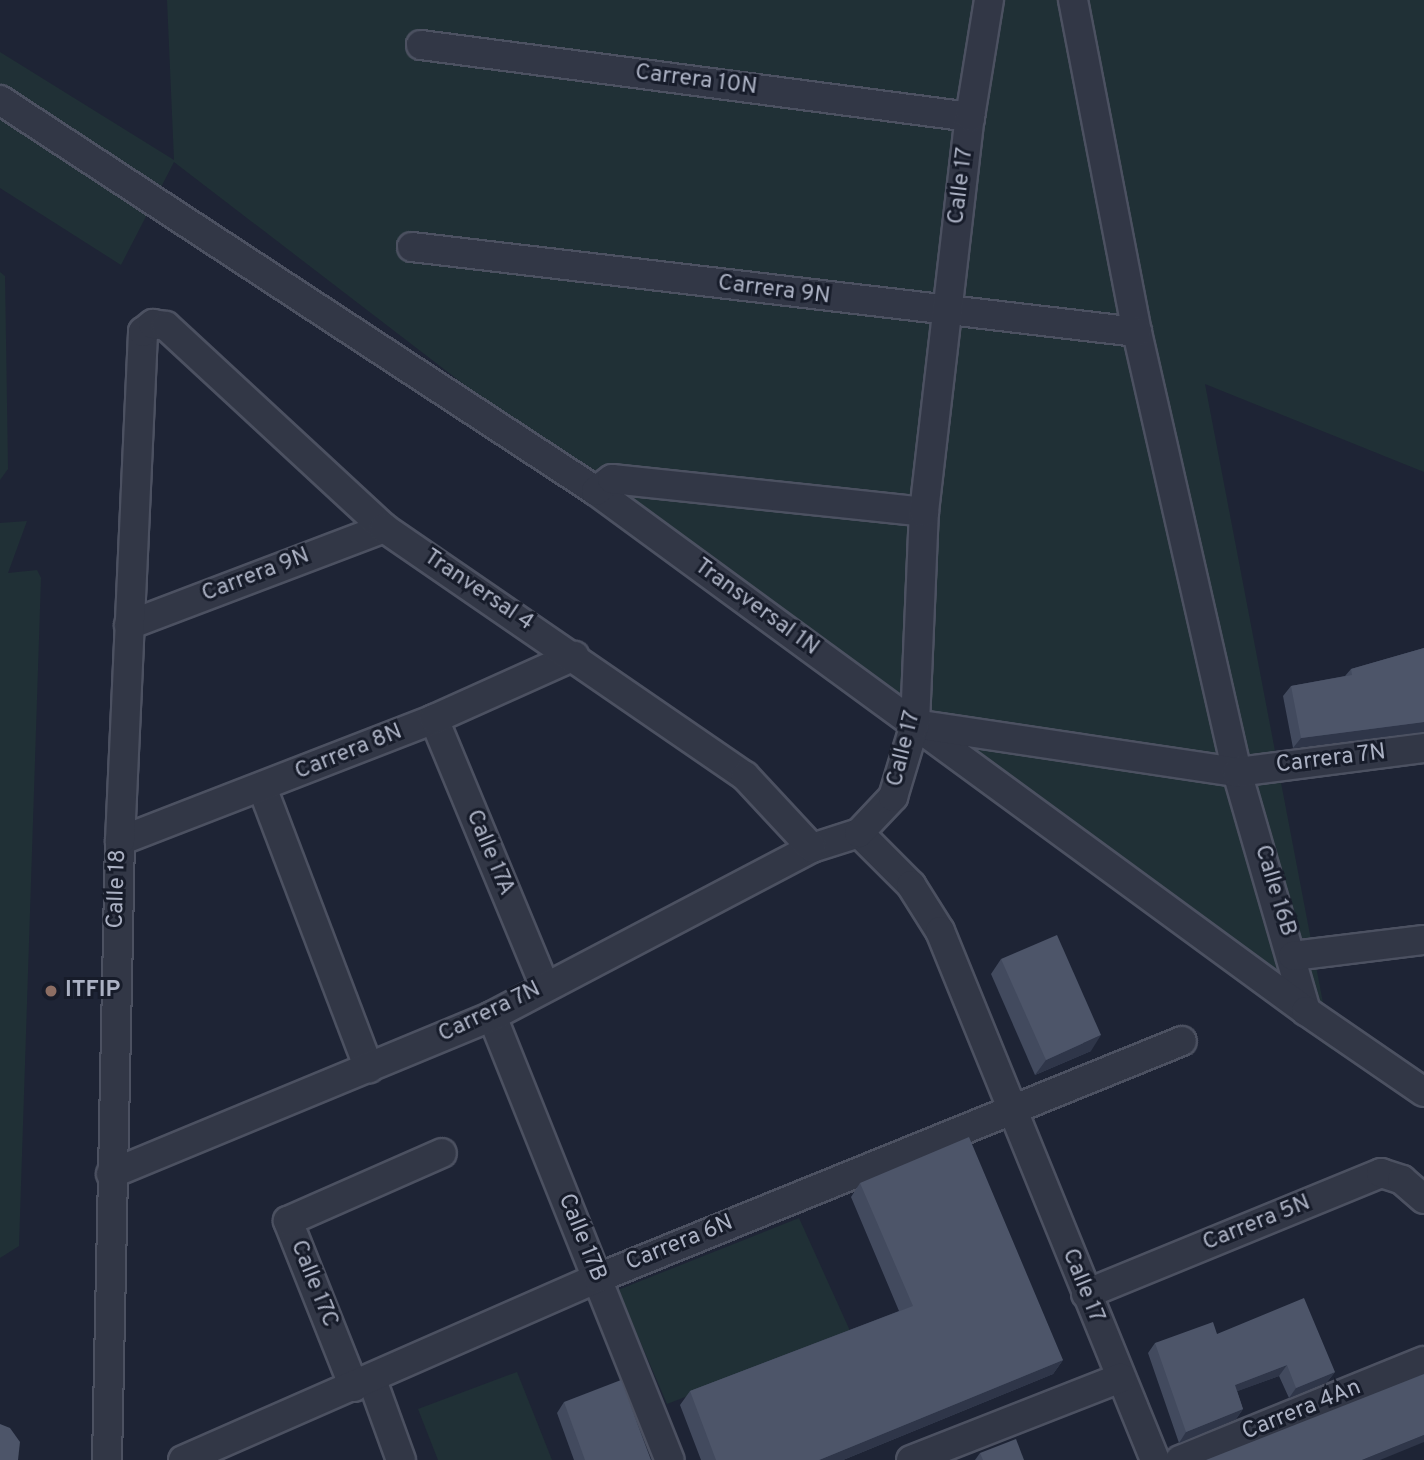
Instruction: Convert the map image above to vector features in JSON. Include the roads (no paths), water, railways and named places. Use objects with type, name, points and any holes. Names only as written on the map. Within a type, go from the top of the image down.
[{"type":"street","name":"Calle 17","points":[[989,0],[970,117],[924,512],[915,724],[893,797],[859,833],[911,885],[940,931],[1009,1107],[1155,1460]]},
{"type":"street","name":"Calle 16B","points":[[1073,0],[1137,332],[1237,772],[1293,956],[1306,1011]]},
{"type":"street","name":"Carrera 10N","points":[[421,45],[970,117]]},
{"type":"street","name":"Transversal 1N","points":[[0,100],[596,491],[1306,1011]]},
{"type":"street","name":"Carrera 9N","points":[[412,247],[947,312],[1137,332]]},
{"type":"street","name":"Tranversal 4","points":[[153,324],[166,326],[384,528],[745,776],[812,848]]},
{"type":"street","name":"Calle 18","points":[[107,1460],[120,841],[143,332],[153,324]]},
{"type":"street","points":[[596,491],[612,479],[924,512]]},
{"type":"street","name":"Carrera 9N","points":[[129,625],[384,528]]},
{"type":"street","name":"Carrera 8N","points":[[120,841],[434,719],[574,656]]},
{"type":"street","name":"Calle 17A","points":[[434,719],[545,987]]},
{"type":"street","name":"Carrera 7N","points":[[915,724],[1237,772],[1424,748]]},
{"type":"street","points":[[262,787],[369,1068]]},
{"type":"street","name":"Carrera 7N","points":[[111,1174],[492,1016],[812,848],[859,833]]},
{"type":"street","points":[[1293,956],[1424,940]]},
{"type":"street","points":[[1306,1011],[1424,1092]]},
{"type":"street","name":"Calle 17B","points":[[492,1016],[670,1460]]},
{"type":"street","name":"Carrera 6N","points":[[183,1460],[363,1384],[597,1278],[1009,1107],[1182,1041]]},
{"type":"street","name":"Calle 17C","points":[[401,1460],[288,1221],[442,1153]]},
{"type":"street","name":"Carrera 5N","points":[[1086,1294],[1381,1172],[1402,1180],[1424,1199]]},
{"type":"street","name":"Carrera 4An","points":[[1180,1460],[1424,1361]]},
{"type":"street","points":[[911,1460],[1120,1378]]},
{"type":"place","name":"ITFIP","points":[[51,991]]}]
